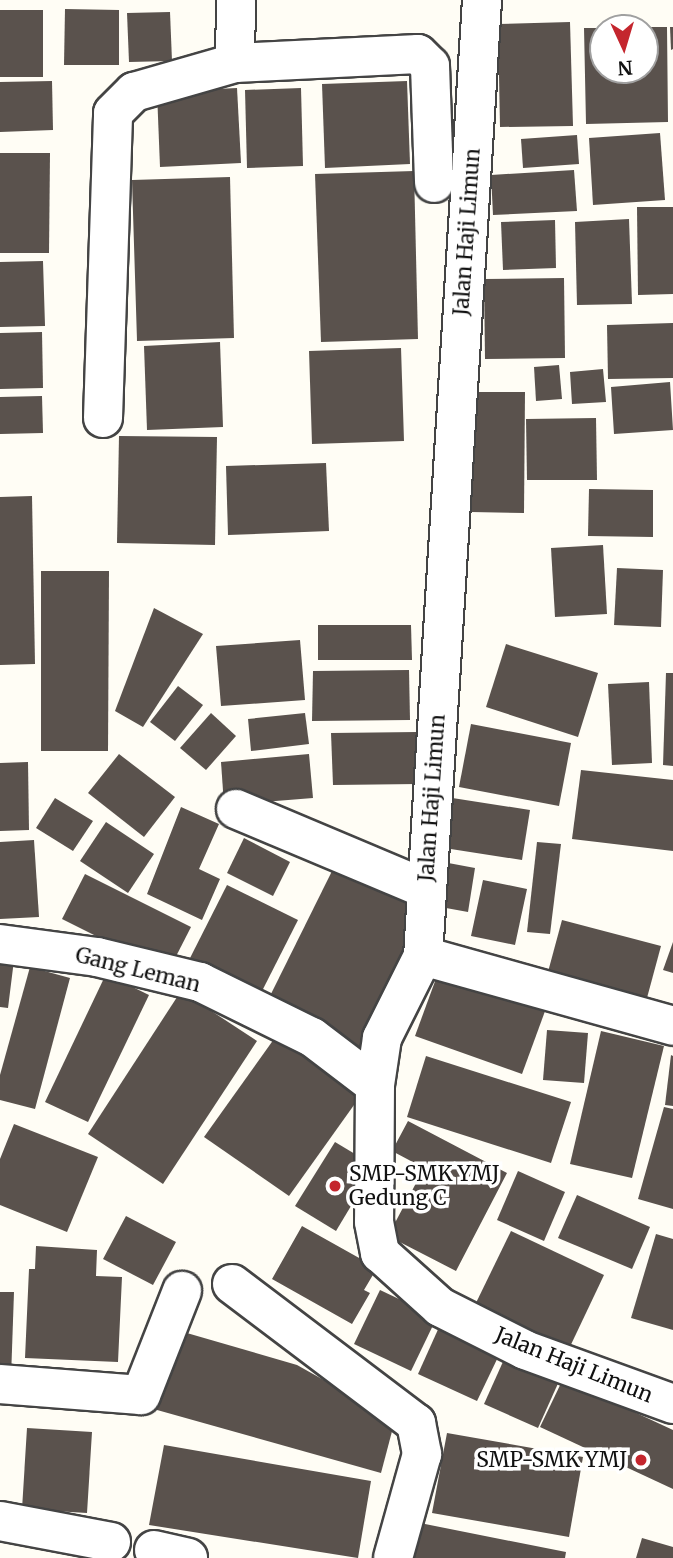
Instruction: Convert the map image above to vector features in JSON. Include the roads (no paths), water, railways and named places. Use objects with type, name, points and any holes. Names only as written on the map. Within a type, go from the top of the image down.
[{"type":"street","points":[[235,64],[236,0]]},
{"type":"street","name":"Jalan Haji Limun","points":[[482,0],[423,956],[382,1038],[375,1085],[374,1222],[380,1253],[398,1273],[440,1307],[525,1350],[673,1405]]},
{"type":"street","points":[[103,418],[113,113],[135,92],[235,64],[418,54],[425,58],[430,66],[434,183]]},
{"type":"street","points":[[236,809],[426,889]]},
{"type":"street","name":"Gang Leman","points":[[0,944],[97,957],[200,982],[312,1037],[375,1085]]},
{"type":"street","points":[[423,956],[673,1026]]},
{"type":"street","points":[[232,1284],[416,1423],[422,1454],[393,1558]]},
{"type":"street","points":[[0,1384],[141,1395],[182,1291]]},
{"type":"street","points":[[0,1521],[111,1542]]},
{"type":"place","name":"SMP-SMK YMJ Gedung C","points":[[335,1186]]},
{"type":"place","name":"SMP-SMK YMJ","points":[[641,1460]]}]
